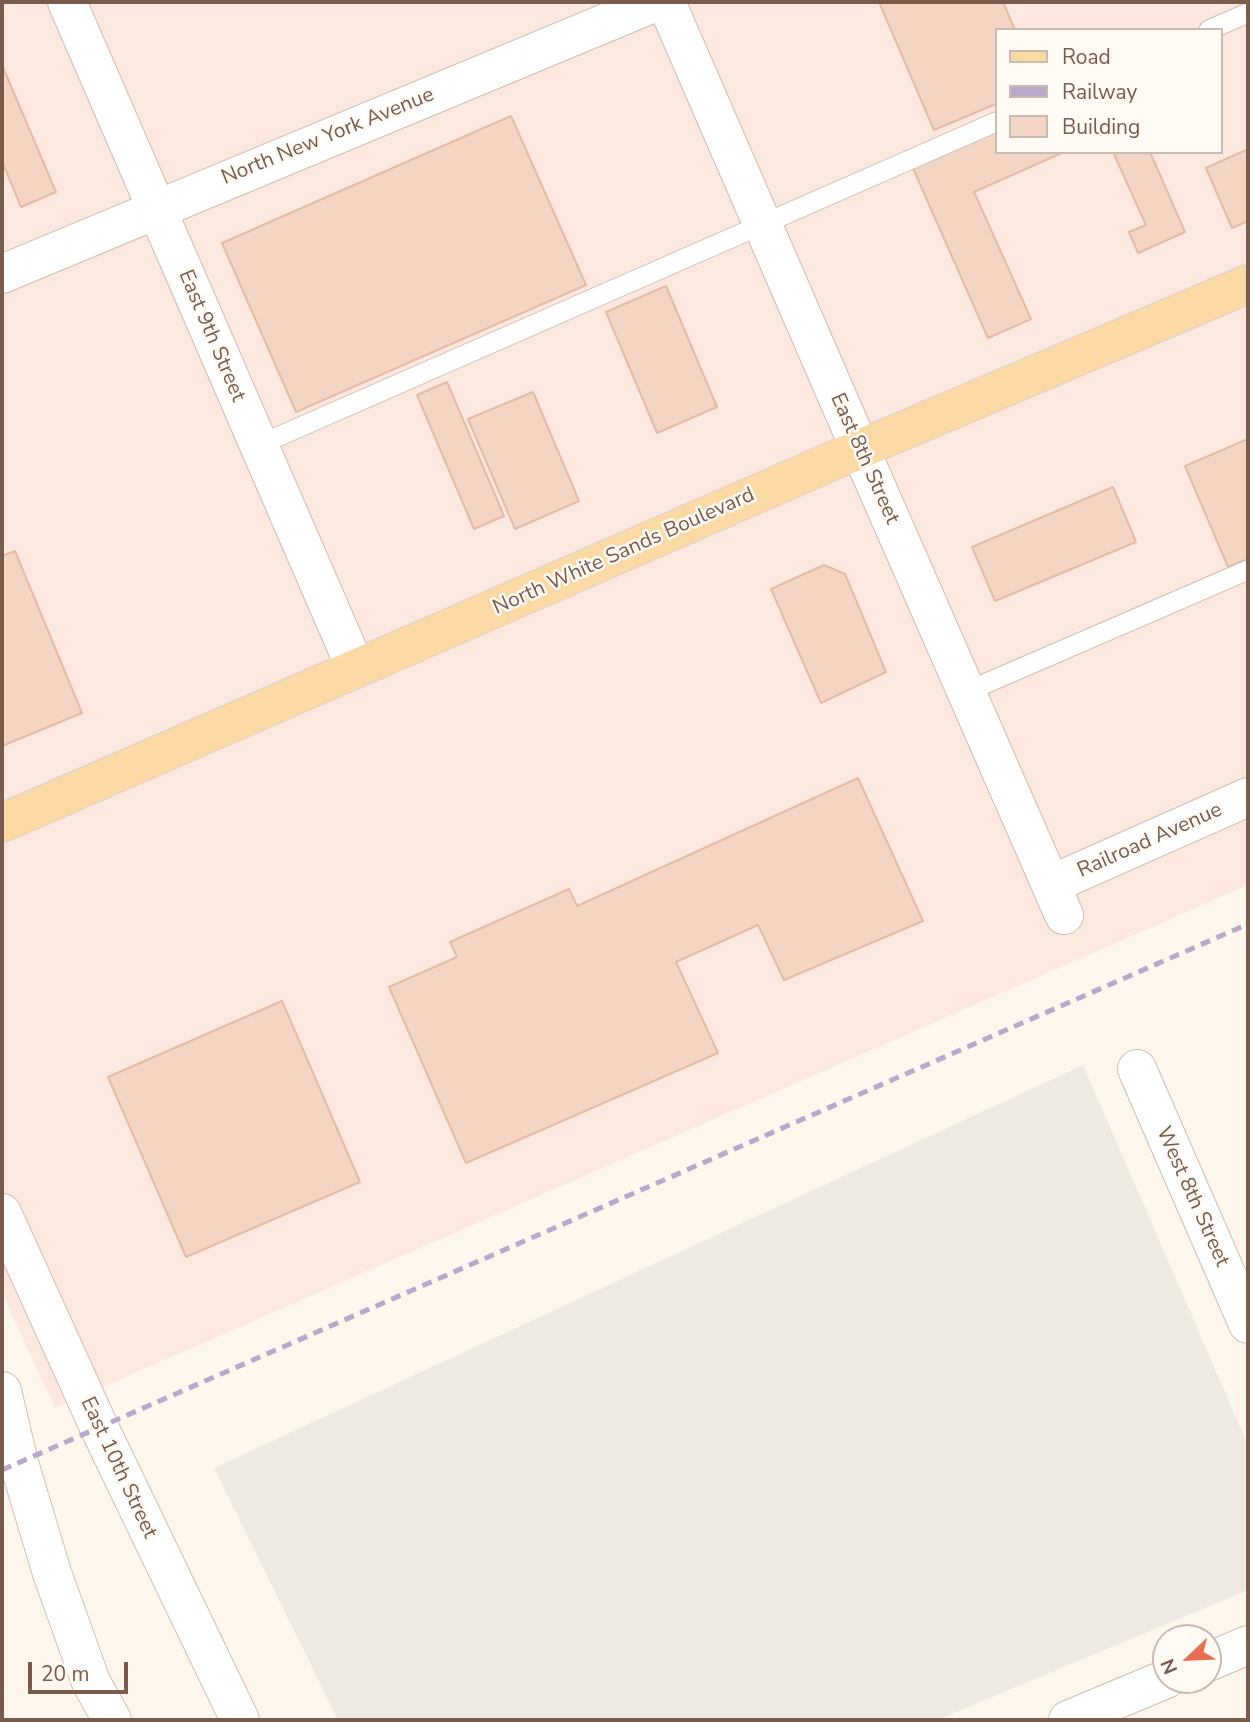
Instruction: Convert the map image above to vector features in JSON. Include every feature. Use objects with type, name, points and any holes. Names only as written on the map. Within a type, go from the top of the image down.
[{"type":"main road","name":"North White Sands Boulevard","points":[[2,823],[860,449],[1248,284]]},
{"type":"street","name":"East 9th Street","points":[[67,2],[356,669]]},
{"type":"street","name":"North New York Avenue","points":[[2,274],[656,2]]},
{"type":"street","name":"East 8th Street","points":[[666,2],[1058,900]]},
{"type":"street","name":"Railroad Avenue","points":[[1058,900],[1248,797]]},
{"type":"street","name":"West 8th Street","points":[[1137,1069],[1248,1324]]},
{"type":"street","name":"East 10th Street","points":[[2,1213],[99,1427],[240,1720]]},
{"type":"street","points":[[2,1391],[19,1463],[52,1573],[91,1682],[112,1720]]},
{"type":"street","points":[[1222,1656],[1248,1645]]},
{"type":"street","points":[[1068,1720],[1152,1685]]},
{"type":"lane","points":[[1214,28],[1248,13]]},
{"type":"lane","points":[[259,445],[995,122]]},
{"type":"lane","points":[[966,692],[1248,570]]},
{"type":"shaded area","points":[[2,2],[1248,2],[1248,885],[55,1408],[2,1293]]},
{"type":"shaded area","points":[[1083,1065],[1248,1445],[1248,1590],[1167,1624],[1152,1624],[1152,1630],[937,1720],[338,1720],[214,1468]]},
{"type":"building","points":[[879,2],[1003,2],[1014,28],[995,28],[995,104],[934,130]]},
{"type":"building","points":[[2,65],[56,192],[21,207],[2,161]]},
{"type":"building","points":[[511,116],[586,285],[296,412],[222,243]]},
{"type":"building","points":[[995,129],[995,154],[1060,154],[974,192],[1031,319],[988,338],[912,166]]},
{"type":"building","points":[[1248,149],[1248,221],[1232,228],[1206,168]]},
{"type":"building","points":[[1114,154],[1151,154],[1185,232],[1138,253],[1129,232],[1146,225]]},
{"type":"building","points":[[666,286],[717,407],[657,433],[606,312]]},
{"type":"building","points":[[447,382],[504,516],[474,529],[417,395]]},
{"type":"building","points":[[533,392],[579,501],[515,529],[468,419]]},
{"type":"building","points":[[1248,439],[1248,559],[1228,567],[1185,466]]},
{"type":"building","points":[[1113,487],[1136,542],[995,601],[972,547]]},
{"type":"building","points":[[15,551],[82,713],[2,746],[2,556]]},
{"type":"building","points":[[824,565],[845,574],[886,672],[821,703],[771,589]]},
{"type":"building","points":[[858,778],[923,921],[784,980],[758,925],[676,962],[718,1053],[466,1163],[389,987],[457,957],[450,942],[569,889],[577,906]]},
{"type":"building","points":[[282,1001],[360,1182],[186,1257],[108,1077]]},
{"type":"railway","points":[[2,1470],[1248,924]]}]
